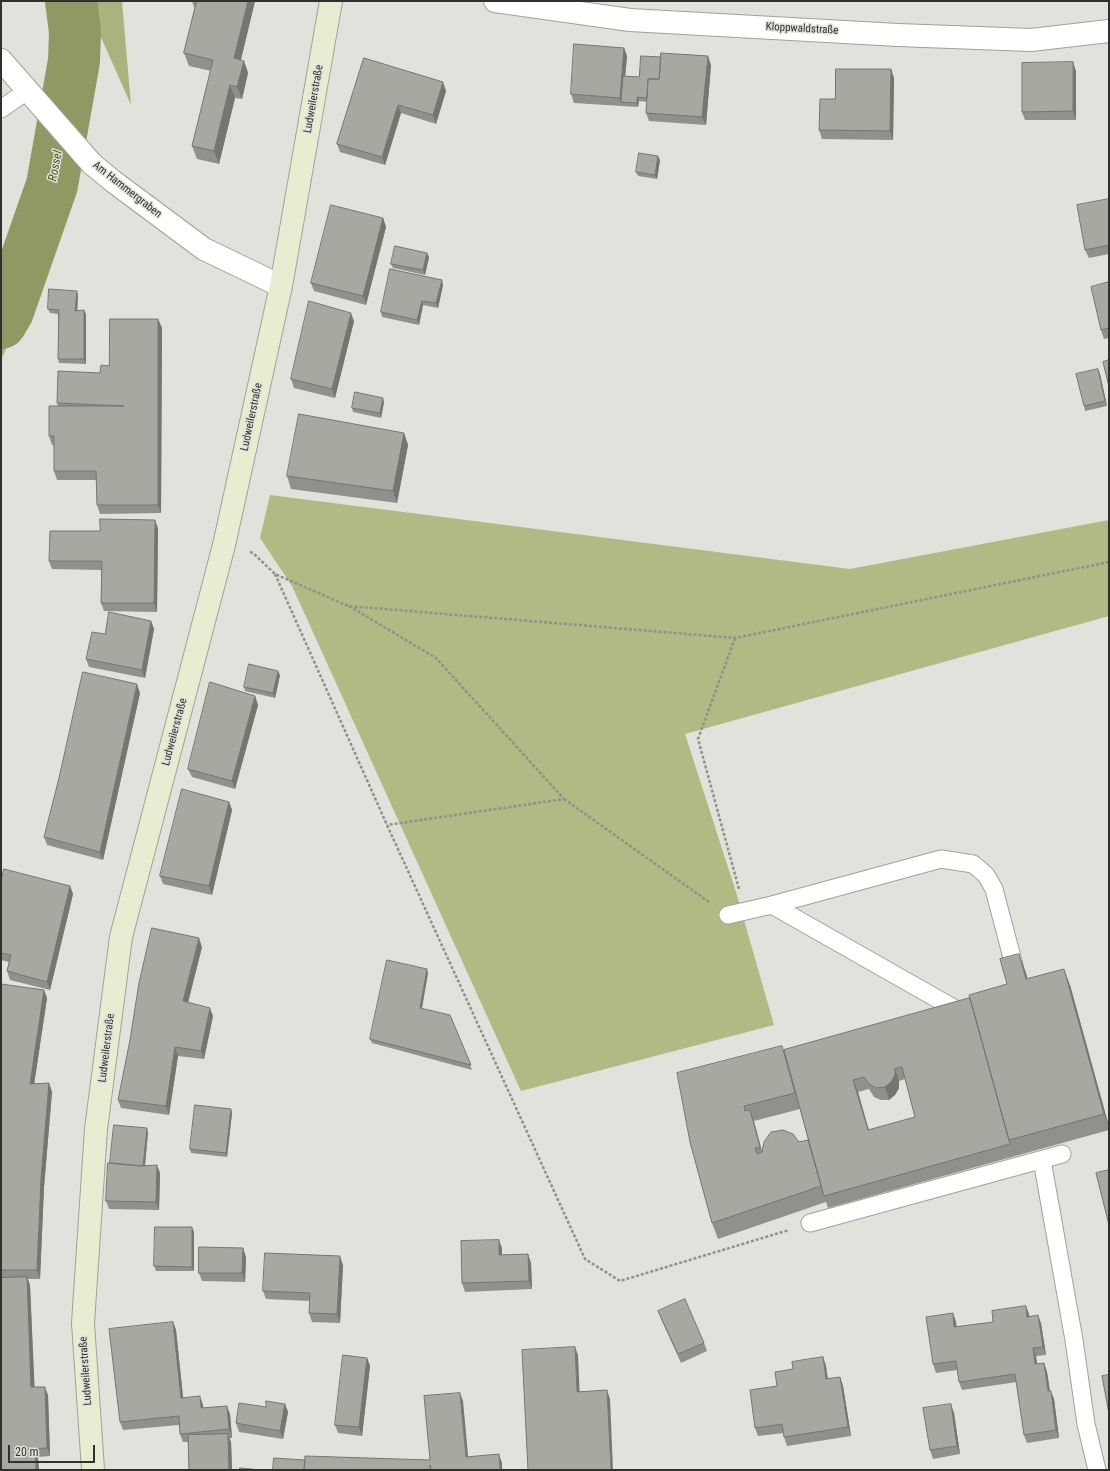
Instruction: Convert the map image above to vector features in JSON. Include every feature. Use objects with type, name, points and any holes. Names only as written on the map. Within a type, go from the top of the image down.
[{"type":"main road","name":"Ludweilerstraße","points":[[93,1470],[83,1323],[96,1129],[121,937],[224,545],[281,286],[331,1]]},
{"type":"street","name":"Kloppwaldstraße","points":[[495,1],[630,20],[898,35],[1031,40],[1109,31]]},
{"type":"street","name":"Am Hammergraben","points":[[1,60],[92,164],[114,182],[204,249],[281,286]]},
{"type":"lane","points":[[1,109],[27,91]]},
{"type":"lane","points":[[728,915],[772,905],[941,859],[973,864],[986,875],[994,889],[1014,965]]},
{"type":"lane","points":[[772,905],[957,1010]]},
{"type":"lane","points":[[810,1223],[1062,1154]]},
{"type":"lane","points":[[1042,1160],[1074,1340],[1086,1424],[1097,1470]]},
{"type":"path","points":[[224,545],[253,553],[275,574],[348,606],[436,658],[564,799],[728,915]]},
{"type":"path","points":[[348,606],[735,638],[1109,562]]},
{"type":"path","points":[[275,574],[387,825],[585,1259],[620,1281],[810,1223]]},
{"type":"path","points":[[735,638],[698,739],[745,911]]},
{"type":"path","points":[[387,825],[564,799]]},
{"type":"green space","points":[[85,1],[122,1],[131,105]]},
{"type":"green space","points":[[32,283],[1,361],[1,292]]},
{"type":"green space","points":[[270,495],[850,569],[1109,520],[1109,616],[685,734],[736,892],[774,1025],[521,1091],[292,586],[260,538]]},
{"type":"building","points":[[197,1],[248,1],[234,58],[244,61],[237,87],[230,85],[214,151],[192,146],[213,60],[184,53]]},
{"type":"building","points":[[574,44],[624,48],[620,98],[571,94]]},
{"type":"building","points":[[661,53],[708,56],[702,117],[646,113],[648,79],[659,79]]},
{"type":"building","points":[[641,56],[661,57],[659,79],[648,79],[647,98],[637,97],[637,103],[621,102],[623,76],[639,77]]},
{"type":"building","points":[[364,58],[443,82],[433,115],[398,105],[382,157],[337,144]]},
{"type":"building","points":[[1073,62],[1073,111],[1022,112],[1022,63]]},
{"type":"building","points":[[836,69],[891,69],[890,131],[819,130],[820,99],[835,99]]},
{"type":"building","points":[[639,153],[658,156],[655,175],[636,172]]},
{"type":"building","points":[[1109,199],[1109,245],[1085,250],[1077,205]]},
{"type":"building","points":[[331,205],[383,218],[363,296],[311,283]]},
{"type":"building","points":[[395,246],[427,253],[423,270],[391,264]]},
{"type":"building","points":[[390,269],[442,280],[436,303],[422,301],[417,320],[381,312]]},
{"type":"building","points":[[1109,282],[1109,328],[1101,330],[1091,287]]},
{"type":"building","points":[[49,289],[77,291],[75,311],[84,310],[84,359],[58,359],[59,310],[48,309]]},
{"type":"building","points":[[309,301],[351,313],[332,389],[291,379]]},
{"type":"building","points":[[110,319],[158,319],[158,505],[97,505],[96,471],[54,471],[54,436],[49,436],[49,406],[124,406],[57,403],[58,371],[100,373],[101,365],[109,366]]},
{"type":"building","points":[[1109,360],[1109,387],[1103,362]]},
{"type":"building","points":[[1098,369],[1105,401],[1084,406],[1076,374]]},
{"type":"building","points":[[355,392],[383,398],[380,413],[352,408]]},
{"type":"building","points":[[299,414],[404,433],[393,491],[287,476]]},
{"type":"building","points":[[100,519],[155,520],[154,603],[101,603],[102,561],[49,561],[50,531],[100,531]]},
{"type":"building","points":[[109,612],[151,621],[142,670],[86,659],[92,632],[105,634]]},
{"type":"building","points":[[249,664],[278,671],[273,693],[244,687]]},
{"type":"building","points":[[83,672],[137,684],[100,852],[44,837]]},
{"type":"building","points":[[210,682],[255,696],[232,781],[188,769]]},
{"type":"building","points":[[182,789],[229,802],[209,886],[160,876]]},
{"type":"building","points":[[4,869],[70,886],[47,982],[7,971],[11,955],[1,953],[1,882]]},
{"type":"building","points":[[152,928],[199,938],[183,1001],[210,1008],[201,1051],[175,1047],[166,1106],[118,1100],[130,1040],[139,983]]},
{"type":"building","points":[[1019,954],[1026,979],[1064,969],[1104,1114],[1009,1140],[969,995],[1007,984],[1000,959]]},
{"type":"building","points":[[387,960],[427,969],[420,1008],[450,1015],[471,1065],[370,1039]]},
{"type":"building","points":[[1,984],[44,990],[30,1084],[49,1083],[41,1179],[37,1270],[1,1270]]},
{"type":"building","points":[[970,998],[1010,1144],[824,1196],[784,1050]],"holes":[[[902,1067],[915,1117],[868,1130],[853,1080],[864,1077],[869,1084],[876,1088],[885,1087],[891,1082],[895,1075],[895,1069]]]},
{"type":"building","points":[[782,1046],[795,1093],[744,1106],[745,1111],[750,1110],[760,1147],[755,1148],[757,1154],[762,1152],[764,1142],[771,1132],[783,1130],[793,1134],[799,1142],[808,1140],[821,1186],[712,1223],[690,1142],[677,1073]]},
{"type":"building","points":[[195,1105],[231,1109],[226,1153],[190,1149]]},
{"type":"building","points":[[114,1125],[147,1128],[143,1166],[110,1163]]},
{"type":"building","points":[[108,1163],[141,1166],[157,1165],[156,1202],[106,1201]]},
{"type":"building","points":[[1109,1170],[1109,1225],[1096,1173]]},
{"type":"building","points":[[155,1227],[192,1227],[192,1267],[154,1266]]},
{"type":"building","points":[[499,1240],[499,1255],[528,1254],[529,1281],[462,1283],[461,1241]]},
{"type":"building","points":[[199,1247],[243,1248],[242,1273],[199,1273]]},
{"type":"building","points":[[265,1253],[340,1256],[337,1314],[309,1313],[310,1293],[263,1291]]},
{"type":"building","points":[[27,1277],[31,1387],[45,1387],[47,1448],[26,1449],[35,1449],[36,1470],[1,1470],[1,1278]]},
{"type":"building","points":[[685,1299],[704,1343],[678,1354],[658,1311]]},
{"type":"building","points":[[1026,1306],[1027,1317],[1038,1315],[1043,1347],[1033,1348],[1035,1364],[1044,1363],[1048,1391],[1051,1391],[1056,1430],[1024,1435],[1015,1374],[959,1382],[956,1361],[933,1364],[926,1317],[953,1313],[954,1327],[993,1322],[992,1311]]},
{"type":"building","points":[[173,1322],[181,1398],[200,1396],[201,1408],[227,1406],[229,1429],[180,1434],[179,1416],[120,1422],[109,1329]]},
{"type":"building","points":[[575,1347],[577,1392],[607,1390],[611,1470],[528,1470],[522,1350]]},
{"type":"building","points":[[343,1355],[367,1358],[359,1427],[335,1425]]},
{"type":"building","points":[[823,1357],[826,1379],[840,1377],[848,1427],[784,1437],[782,1424],[755,1428],[750,1390],[777,1386],[775,1372],[793,1369],[792,1362]]},
{"type":"building","points":[[1109,1375],[1109,1414],[1102,1376]]},
{"type":"building","points":[[460,1393],[466,1457],[499,1454],[500,1470],[431,1470],[430,1465],[430,1470],[304,1470],[305,1456],[430,1460],[424,1396]]},
{"type":"building","points":[[266,1401],[285,1404],[280,1431],[236,1423],[239,1403],[266,1407]]},
{"type":"building","points":[[951,1404],[957,1446],[930,1450],[923,1408]]},
{"type":"building","points":[[228,1434],[229,1470],[189,1470],[188,1435]]},
{"type":"building","points":[[274,1458],[305,1460],[304,1470],[273,1470]]},
{"type":"building","points":[[240,1468],[261,1470],[240,1470]]},
{"type":"waterway","name":"Rossel","points":[[1,323],[8,311],[52,185],[74,61],[75,32],[71,1]]}]
